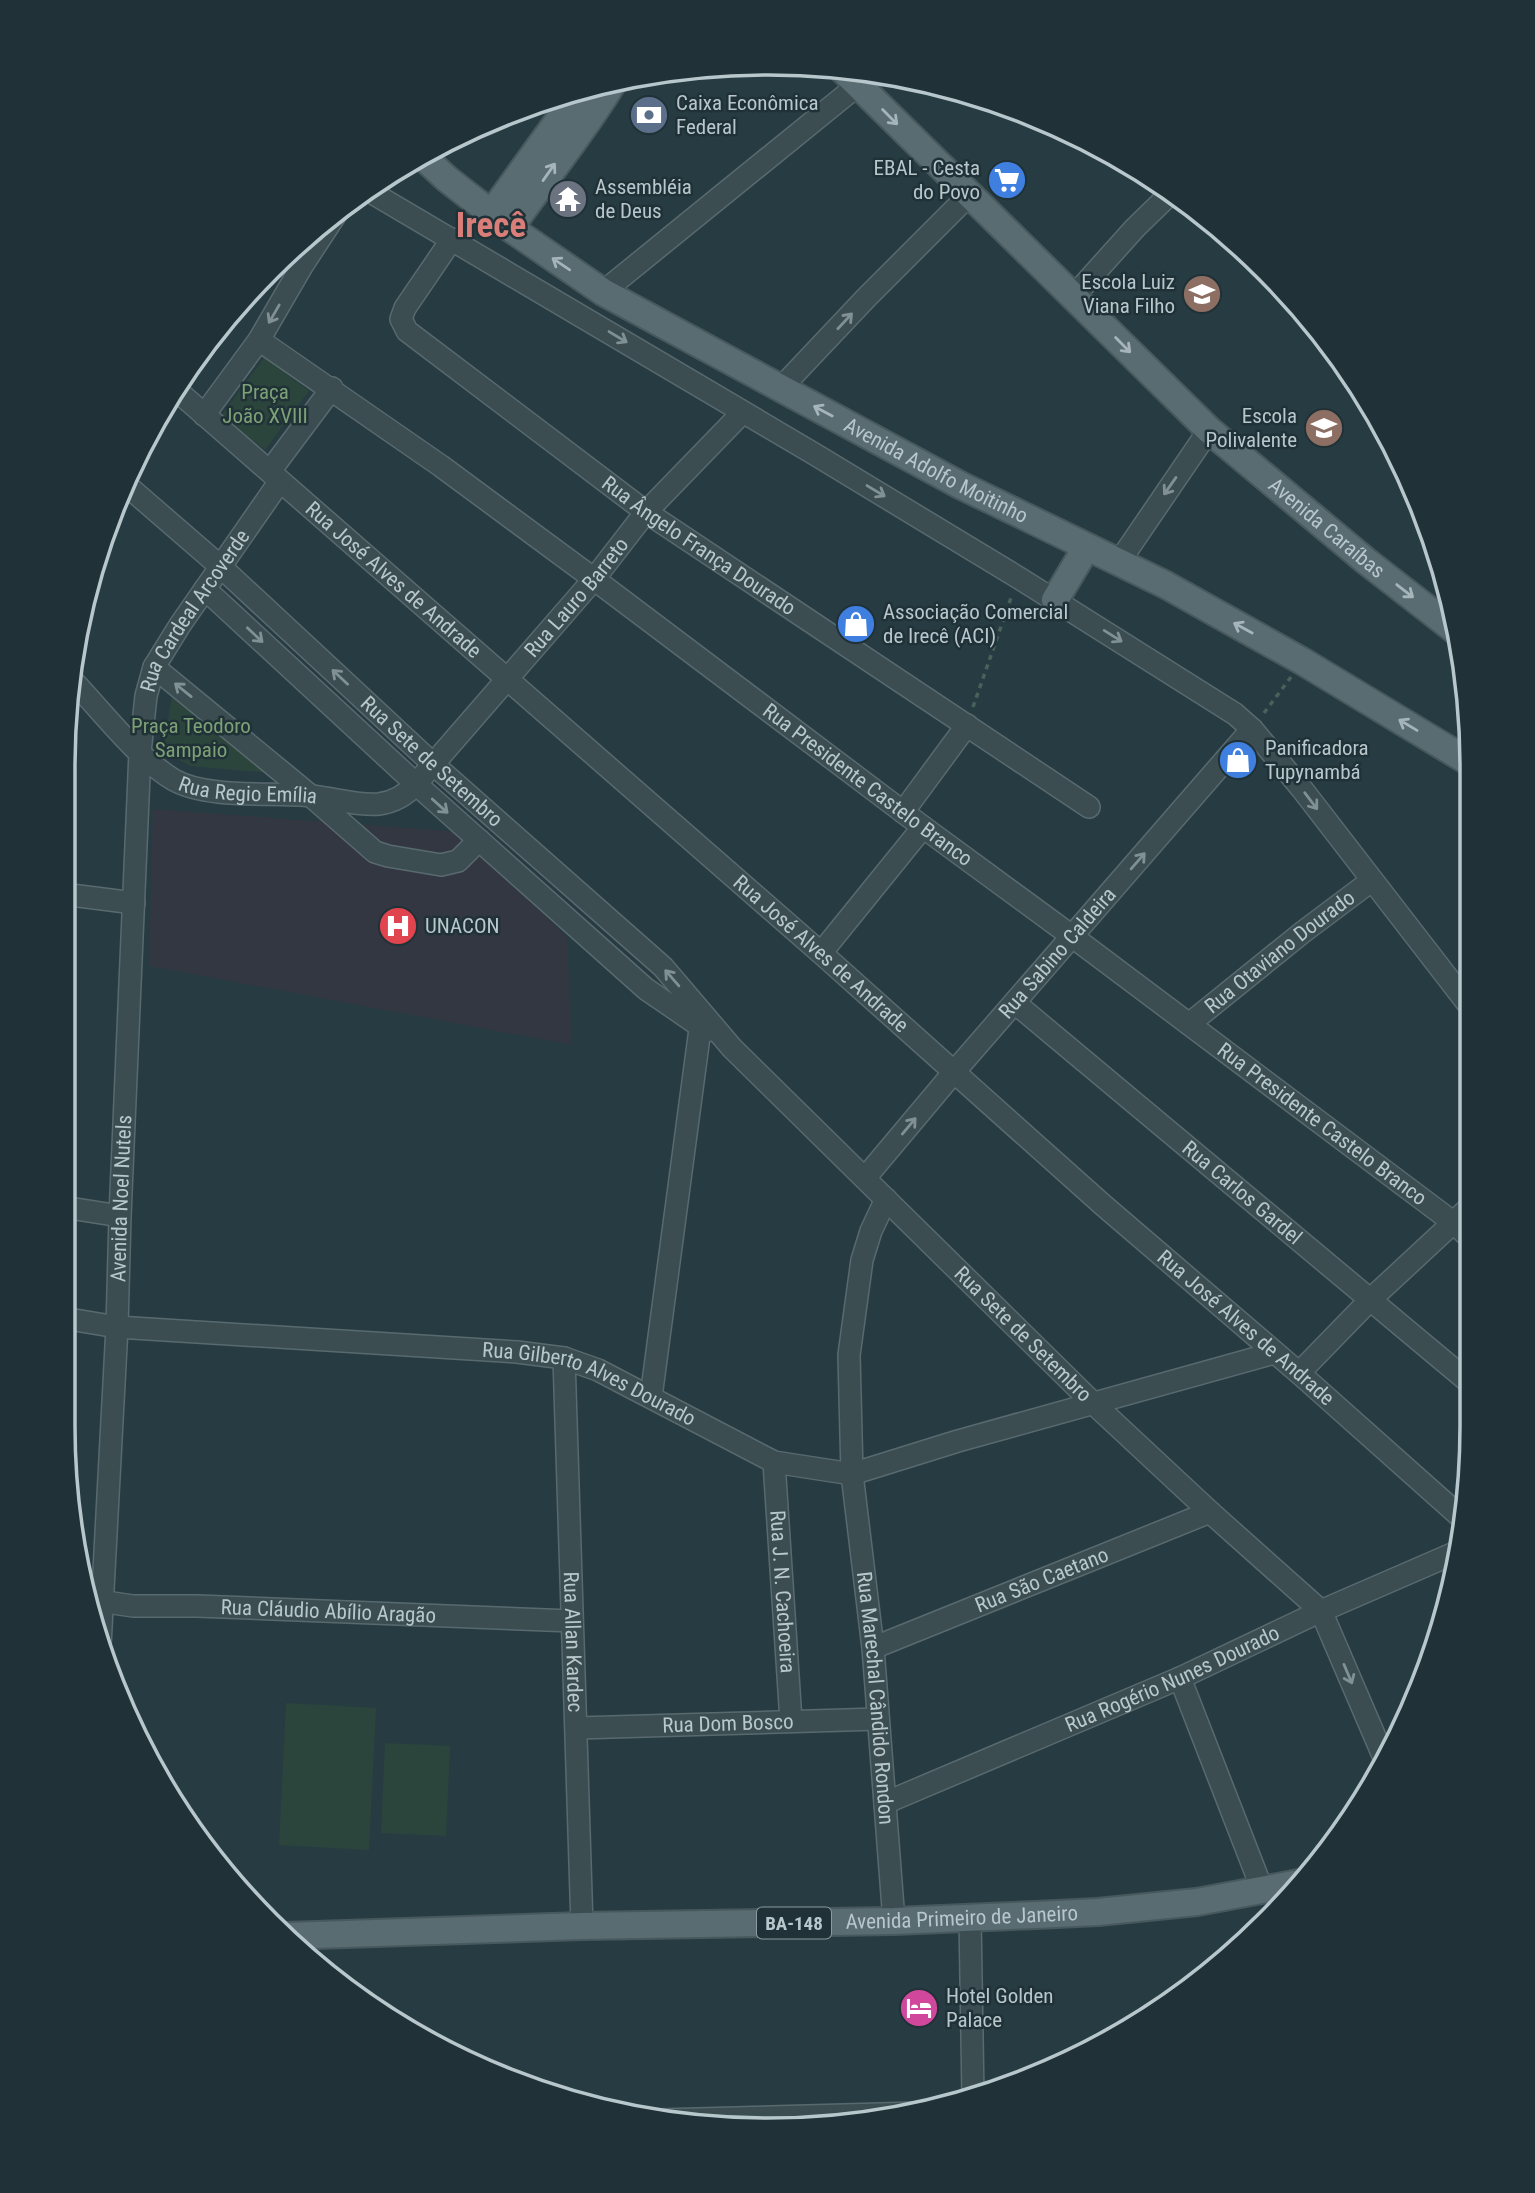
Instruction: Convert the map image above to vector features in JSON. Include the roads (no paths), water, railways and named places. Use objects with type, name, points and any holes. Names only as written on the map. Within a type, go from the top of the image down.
[{"type":"main road","name":"Avenida Caraíbas","points":[[854,81],[1209,430],[1444,622]]},
{"type":"main road","points":[[500,221],[556,162],[605,95]]},
{"type":"main road","points":[[500,221],[572,104]]},
{"type":"main road","name":"Avenida Adolfo Moitinho","points":[[430,163],[500,221],[603,292],[960,485],[1166,585],[1303,661],[1459,756]]},
{"type":"main road","points":[[1055,600],[1086,548]]},
{"type":"main road","name":"Avenida Primeiro de Janeiro","points":[[300,1936],[582,1926],[894,1921],[1098,1912],[1196,1902],[1285,1885]]},
{"type":"street","points":[[603,292],[847,80]]},
{"type":"street","points":[[781,388],[969,195]]},
{"type":"street","name":"Avenida Adolfo Moitinho","points":[[377,196],[776,431],[1204,693],[1252,729],[1302,789],[1371,881],[1460,984]]},
{"type":"street","points":[[1073,296],[1164,200]]},
{"type":"street","name":"Rua Ângelo França Dourado","points":[[452,239],[405,308],[401,319],[402,324],[421,342],[646,512],[1089,807]]},
{"type":"street","points":[[204,415],[260,340],[318,241]]},
{"type":"street","name":"Rua Presidente Castelo Branco","points":[[260,340],[332,388],[594,579],[1189,1024],[1460,1220]]},
{"type":"street","name":"Rua Cardeal Arcoverde","points":[[140,752],[146,696],[154,667],[221,567],[332,388]]},
{"type":"street","name":"Rua José Alves de Andrade","points":[[183,397],[821,953],[1102,1205],[1299,1373],[1454,1512]]},
{"type":"street","name":"Rua Lauro Barreto","points":[[416,784],[594,579],[646,512],[742,412]]},
{"type":"street","points":[[1119,562],[1209,430]]},
{"type":"street","name":"Rua Sete de Setembro","points":[[133,491],[221,567],[433,764],[663,967],[701,1020],[1093,1403],[1321,1611]]},
{"type":"street","name":"Rua Sete de Setembro","points":[[205,589],[416,784],[646,989],[701,1020]]},
{"type":"street","points":[[154,667],[375,852],[441,865],[458,861],[479,840]]},
{"type":"street","name":"Rua Regio Emília","points":[[80,688],[140,752],[176,781],[199,788],[381,804],[396,800],[416,784]]},
{"type":"street","points":[[903,812],[967,725]]},
{"type":"street","name":"Rua Sabino Caldeira","points":[[865,1178],[1252,729]]},
{"type":"street","name":"Avenida Noel Nutels","points":[[95,1588],[117,1326],[140,752]]},
{"type":"street","points":[[821,953],[923,827]]},
{"type":"street","name":"Rua Otaviano Dourado","points":[[1189,1024],[1371,881]]},
{"type":"street","points":[[75,896],[134,903]]},
{"type":"street","name":"Rua Carlos Gardel","points":[[1015,1003],[1460,1375]]},
{"type":"street","points":[[651,1397],[701,1020]]},
{"type":"street","name":"Rua Marechal Cândido Rondon","points":[[886,1199],[871,1231],[862,1260],[849,1355],[852,1474],[873,1648],[894,1921]]},
{"type":"street","points":[[75,1209],[120,1216]]},
{"type":"street","points":[[1299,1373],[1371,1299],[1460,1226]]},
{"type":"street","name":"Rua Gilberto Alves Dourado","points":[[75,1320],[117,1326],[517,1352],[564,1358],[598,1370],[774,1462],[852,1474],[958,1441],[1274,1353]]},
{"type":"street","name":"Rua Allan Kardec","points":[[564,1358],[578,1728],[582,1926]]},
{"type":"street","name":"Rua J. N. Cachoeira","points":[[774,1462],[791,1721]]},
{"type":"street","name":"Rua São Caetano","points":[[873,1648],[1210,1512]]},
{"type":"street","name":"Rua Rogério Nunes Dourado","points":[[885,1803],[1180,1678],[1321,1611],[1447,1556]]},
{"type":"street","name":"Rua Cláudio Abílio Aragão","points":[[98,1602],[133,1606],[197,1606],[572,1621]]},
{"type":"street","points":[[1321,1611],[1380,1748]]},
{"type":"street","points":[[1180,1678],[1262,1889]]},
{"type":"street","name":"Rua Dom Bosco","points":[[578,1728],[878,1719]]},
{"type":"street","points":[[970,1917],[973,2086]]},
{"type":"street","points":[[755,2117],[816,2116]]},
{"type":"place","name":"Caixa Econômica Federal","points":[[649,115]]},
{"type":"place","name":"EBAL - Cesta do Povo","points":[[1007,180]]},
{"type":"place","name":"Assembléia de Deus","points":[[568,199]]},
{"type":"place","name":"Escola Luiz Viana Filho","points":[[1202,294]]},
{"type":"place","name":"Escola Polivalente","points":[[1324,428]]},
{"type":"place","name":"Associação Comercial de Irecê (ACI)","points":[[856,624]]},
{"type":"place","name":"Panificadora Tupynambá","points":[[1238,760]]},
{"type":"place","name":"UNACON","points":[[398,926]]},
{"type":"place","name":"Hotel Golden Palace","points":[[919,2008]]},
{"type":"district","name":"Irecê","points":[[491,225]]},
{"type":"park label","name":"Praça João XVIII","points":[[265,404]]},
{"type":"park label","name":"Praça Teodoro Sampaio","points":[[191,738]]}]
